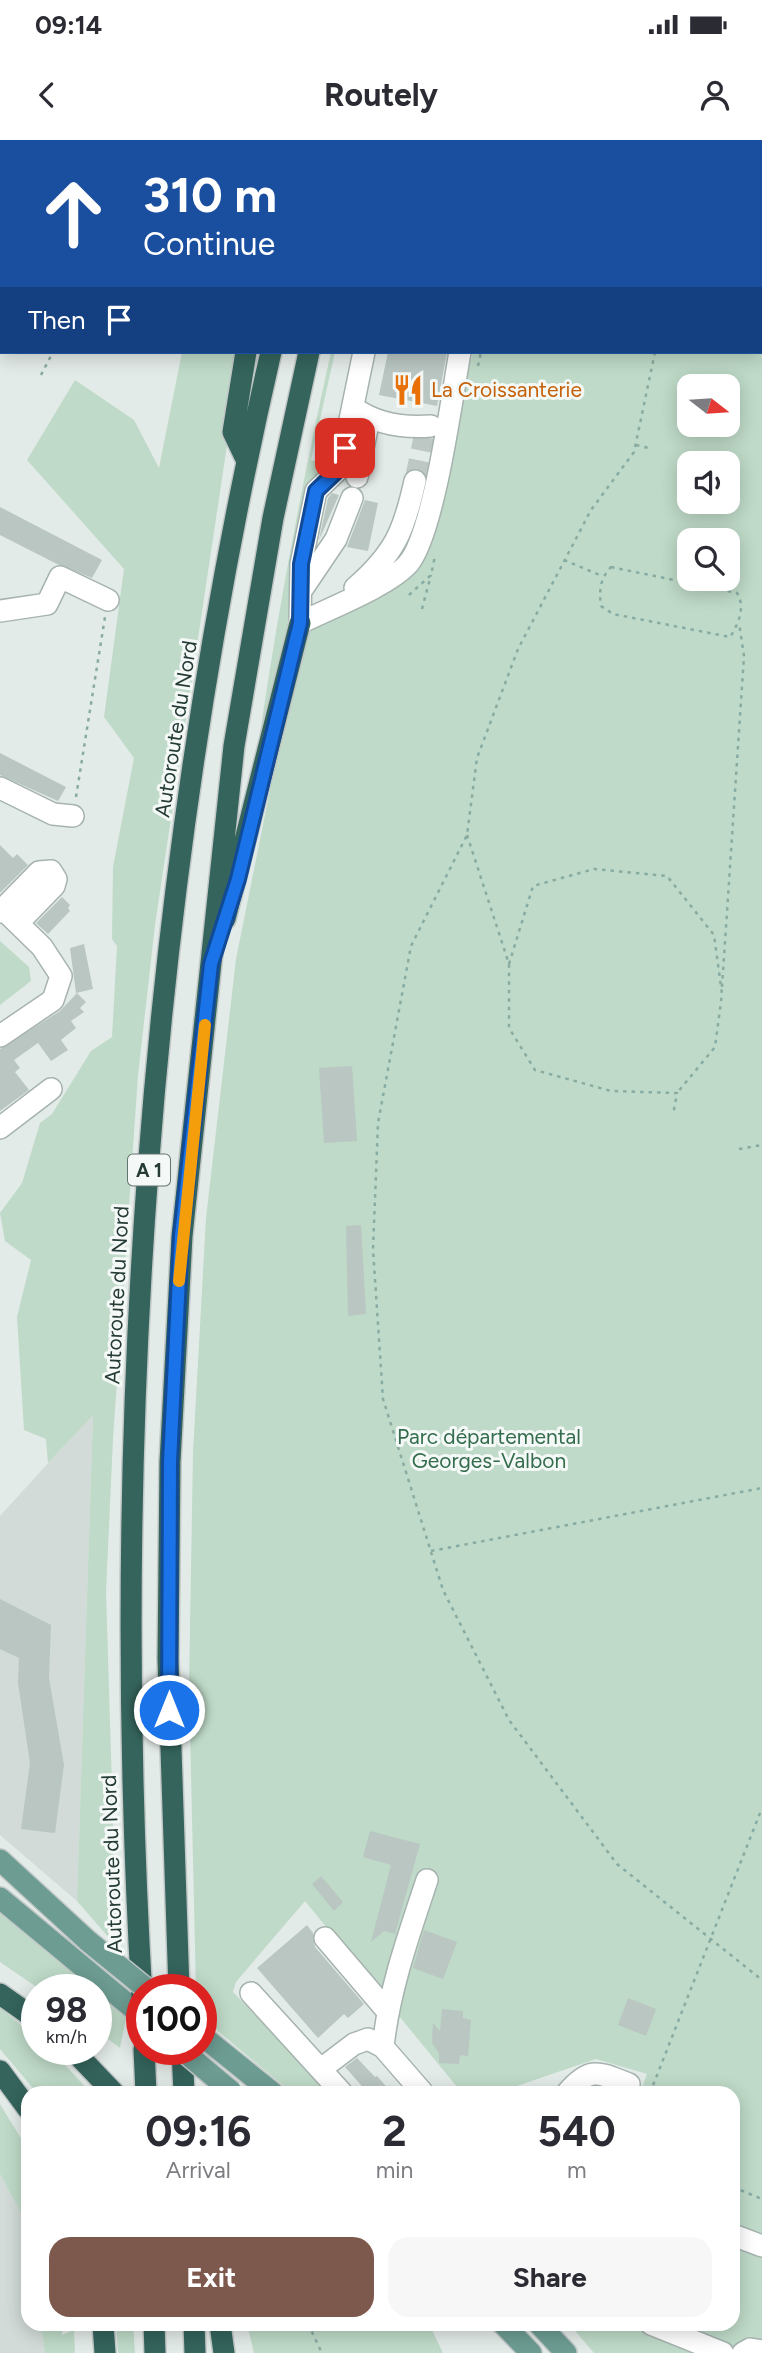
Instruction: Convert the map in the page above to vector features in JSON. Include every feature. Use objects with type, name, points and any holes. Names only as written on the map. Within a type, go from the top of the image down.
[{"type":"highway","points":[[246,354],[233,432],[246,458]]},
{"type":"highway","name":"Autoroute du Nord","points":[[141,1974],[135,1868],[131,1622],[137,1360],[144,1237],[160,1046],[183,852],[246,458],[271,354]]},
{"type":"highway","name":"A 1","points":[[178,1974],[169,1761],[170,1462],[181,1236],[234,746],[273,518],[309,354]]},
{"type":"highway","points":[[211,964],[238,879],[300,623]]},
{"type":"highway","points":[[0,1994],[21,2009]]},
{"type":"highway","points":[[87,2065],[107,2086]]},
{"type":"highway","points":[[145,2065],[146,2086]]},
{"type":"highway","points":[[182,2065],[184,2086]]},
{"type":"highway","points":[[0,2071],[21,2100]]},
{"type":"highway","points":[[103,2331],[105,2353]]},
{"type":"highway","points":[[154,2331],[155,2353]]},
{"type":"highway","points":[[194,2331],[195,2353]]},
{"type":"main road","points":[[0,1860],[88,1941],[128,1974]]},
{"type":"main road","points":[[0,1898],[126,2003]]},
{"type":"main road","points":[[217,2048],[264,2086]]},
{"type":"main road","points":[[200,2065],[225,2086]]},
{"type":"main road","points":[[510,2331],[531,2353]]},
{"type":"street","points":[[303,589],[336,540],[355,488],[364,354]]},
{"type":"street","points":[[300,623],[392,577],[408,563],[427,521],[460,354]]},
{"type":"street","points":[[361,413],[421,430],[451,404]]},
{"type":"street","points":[[300,623],[303,589],[301,564],[316,491],[340,468],[361,413]]},
{"type":"street","points":[[335,605],[370,575],[397,542],[406,524],[415,481]]},
{"type":"street","points":[[0,611],[47,604],[60,577],[108,600]]},
{"type":"street","points":[[0,788],[53,814],[73,816]]},
{"type":"street","points":[[0,1036],[53,1000],[61,976],[42,947],[7,915]]},
{"type":"street","points":[[0,1128],[51,1089]]},
{"type":"street","points":[[383,2047],[388,2012],[401,1960],[427,1880]]},
{"type":"street","points":[[325,1938],[388,2012]]},
{"type":"street","points":[[251,1993],[336,2086]]},
{"type":"street","points":[[321,2069],[354,2044],[368,2039],[383,2047],[417,2086]]},
{"type":"street","points":[[574,2086],[585,2075],[597,2072],[629,2084]]},
{"type":"street","points":[[740,2238],[762,2246]]},
{"type":"street","points":[[668,2331],[723,2353]]},
{"type":"path","points":[[41,374],[52,354]]},
{"type":"path","points":[[655,354],[634,452],[591,510],[518,649],[477,758],[467,835],[411,946],[378,1123],[373,1249],[383,1399],[443,1590],[509,1720],[617,1864],[762,1980]]},
{"type":"path","points":[[636,445],[649,448]]},
{"type":"path","points":[[565,560],[603,576]]},
{"type":"path","points":[[673,1115],[677,1093],[715,1047],[722,994],[744,656],[739,623],[741,598],[737,593],[611,567],[603,576],[601,606],[613,614],[730,637],[739,623]]},
{"type":"path","points":[[422,609],[431,575]]},
{"type":"path","points":[[73,816],[108,600]]},
{"type":"path","points":[[467,835],[509,964]]},
{"type":"path","points":[[677,1093],[611,1091],[535,1070],[509,1028],[509,964],[533,886],[594,869],[667,876],[714,935],[722,994]]},
{"type":"path","points":[[739,1149],[762,1145]]},
{"type":"path","points":[[431,1551],[762,1488]]},
{"type":"path","points":[[653,2086],[762,1808]]},
{"type":"path","points":[[740,2190],[762,2199]]},
{"type":"path","points":[[311,2331],[322,2353]]},
{"type":"shaded area","points":[[93,1414],[77,1901],[0,1835],[0,1516]]},
{"type":"shaded area","points":[[0,2174],[21,2213],[21,2331],[42,2331],[45,2353],[0,2353]]},
{"type":"green space","points":[[182,354],[241,354],[155,925],[138,1075],[113,1439],[106,1592],[117,1947],[77,1901],[93,1415],[48,1463],[46,1439],[24,1430],[17,1317],[31,1260],[5,1241],[0,1213],[22,1183],[40,1123],[52,1114],[91,1051],[112,1037],[117,946],[112,939],[113,867],[134,758],[104,717],[124,569],[27,460],[75,380],[134,420],[159,468]]},
{"type":"green space","points":[[331,354],[335,354],[311,460],[332,465],[299,606],[258,747],[273,648]]},
{"type":"green space","name":"Parc départemental Georges-Valbon","points":[[473,354],[762,354],[762,2353],[594,2353],[575,2331],[740,2331],[740,2086],[643,2086],[647,2074],[596,2059],[517,2086],[456,2086],[305,1901],[236,1982],[233,1992],[324,2086],[284,2086],[217,2030],[217,1974],[196,1974],[189,1688],[193,1452],[206,1218],[236,959],[272,780],[307,629],[412,562],[459,413]]},
{"type":"green space","points":[[0,941],[29,967],[31,981],[0,1005]]},
{"type":"green space","points":[[0,1913],[73,1974],[21,1974],[21,1976],[0,1962]]},
{"type":"green space","points":[[112,2007],[126,2018],[120,2048],[112,2042]]},
{"type":"green space","points":[[0,2008],[21,2025],[21,2065],[65,2065],[84,2086],[31,2086],[0,2049]]},
{"type":"green space","points":[[0,2104],[21,2138],[21,2213],[0,2174]]},
{"type":"green space","points":[[42,2331],[62,2331],[62,2335],[74,2331],[75,2353],[45,2353]]},
{"type":"green space","points":[[116,2331],[133,2331],[135,2353],[118,2353]]},
{"type":"green space","points":[[249,2331],[432,2331],[443,2353],[254,2353]]},
{"type":"building","points":[[388,354],[447,354],[437,406],[379,395]]},
{"type":"building","points":[[332,493],[339,495],[319,540],[328,498]]},
{"type":"building","points":[[365,500],[378,503],[368,551],[347,547]]},
{"type":"building","points":[[0,507],[102,560],[92,578],[57,564],[0,535]]},
{"type":"building","points":[[0,753],[66,787],[58,801],[0,775]]},
{"type":"building","points":[[0,845],[13,858],[17,854],[28,865],[0,893]]},
{"type":"building","points":[[62,897],[70,905],[70,911],[48,934],[36,923]]},
{"type":"building","points":[[84,944],[93,989],[76,993],[70,948]]},
{"type":"building","points":[[77,993],[86,1002],[80,1008],[84,1012],[71,1021],[76,1028],[61,1040],[68,1050],[51,1061],[38,1043],[14,1060],[20,1068],[15,1072],[29,1090],[0,1111],[0,1049],[60,1011]]},
{"type":"building","points":[[352,1066],[357,1141],[324,1143],[319,1068]]},
{"type":"building","points":[[361,1225],[366,1314],[348,1316],[346,1226]]},
{"type":"building","points":[[0,1599],[51,1625],[49,1678],[64,1765],[55,1833],[21,1829],[30,1763],[18,1683],[19,1658],[0,1649]]},
{"type":"building","points":[[370,1831],[420,1844],[395,1934],[384,1931],[371,1942],[391,1865],[363,1857]]},
{"type":"building","points":[[321,1876],[343,1902],[334,1911],[312,1884]]},
{"type":"building","points":[[307,1925],[313,1933],[315,1947],[364,2004],[348,2018],[344,2014],[318,2038],[257,1968]]},
{"type":"building","points":[[424,1930],[457,1942],[443,1979],[413,1968]]},
{"type":"building","points":[[628,1998],[656,2009],[646,2036],[618,2025]]},
{"type":"building","points":[[442,2009],[463,2011],[463,2018],[471,2020],[468,2056],[460,2055],[459,2064],[439,2063],[439,2053],[432,2043],[433,2023],[440,2031]]},
{"type":"building","points":[[357,2058],[386,2086],[362,2086],[345,2067]]},
{"type":"tunnel","points":[[415,481],[424,437]]},
{"type":"slow traffic","points":[[179,1281],[181,1236],[205,1025]]},
{"type":"place","name":"La Croissanterie","points":[[408,390]]},
{"type":"route","points":[[169,1710],[170,1462],[181,1236],[211,964],[238,879],[300,623],[303,589],[301,564],[316,491],[340,468],[345,448]]}]
